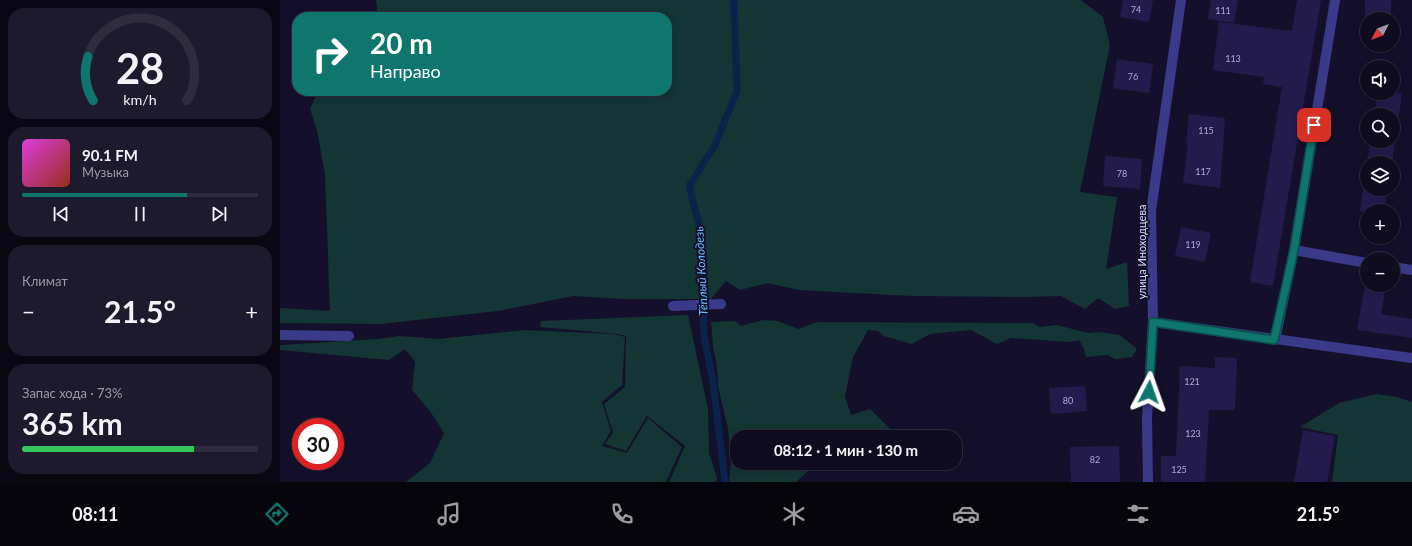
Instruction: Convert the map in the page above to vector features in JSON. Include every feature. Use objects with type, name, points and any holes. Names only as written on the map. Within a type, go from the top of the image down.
[{"type":"street","name":"улица Иноходцева","points":[[1148,482],[1147,418],[1153,322],[1151,211],[1181,0]]},
{"type":"street","points":[[1274,340],[1294,250],[1335,0]]},
{"type":"street","points":[[1294,250],[1360,262]]},
{"type":"street","points":[[1400,268],[1412,270]]},
{"type":"street","points":[[673,306],[720,304]]},
{"type":"street","points":[[1153,322],[1412,358]]},
{"type":"street","points":[[280,335],[349,336]]},
{"type":"green space","points":[[376,0],[1081,0],[1103,17],[1110,45],[1080,192],[1117,197],[1106,269],[1127,262],[1129,306],[1115,309],[1098,298],[1085,309],[1061,296],[912,296],[799,290],[768,283],[740,290],[726,281],[711,299],[624,299],[573,296],[498,311],[381,324],[280,323],[280,308],[330,311],[325,175],[317,130],[310,109],[316,96],[672,96],[672,12],[377,12]]},
{"type":"green space","points":[[688,315],[708,409],[709,453],[717,478],[716,482],[669,482],[685,446],[647,416],[626,451],[605,444],[613,432],[604,404],[625,387],[626,336],[540,327],[541,321]]},
{"type":"green space","points":[[763,320],[778,321],[798,329],[817,322],[1033,323],[1040,327],[1057,325],[1088,333],[1099,332],[1120,335],[1137,349],[1132,357],[1116,359],[1107,355],[1086,357],[1079,340],[1069,342],[1011,338],[997,344],[971,330],[930,334],[912,344],[884,336],[878,331],[868,330],[853,357],[845,396],[851,415],[870,409],[890,429],[730,430],[730,449],[728,429],[718,386],[711,322],[735,321],[741,326]]},
{"type":"green space","points":[[525,330],[613,334],[625,337],[622,385],[602,402],[611,431],[602,446],[627,453],[648,418],[682,447],[666,482],[406,482],[430,463],[444,433],[430,411],[412,390],[415,362],[405,349],[389,360],[280,350],[280,345],[378,339],[400,336],[438,339]]},
{"type":"green space","points":[[1377,394],[1397,397],[1412,402],[1412,482],[1332,482],[1338,435],[1300,427],[1339,403]]},
{"type":"green space","points":[[730,470],[809,470],[796,482],[729,482]]},
{"type":"building","points":[[1123,0],[1153,0],[1149,22],[1120,17]]},
{"type":"building","points":[[1211,0],[1238,0],[1234,23],[1208,19]]},
{"type":"building","points":[[1297,0],[1321,0],[1273,286],[1250,282],[1282,87],[1263,84],[1264,77],[1213,70],[1219,22],[1292,31]]},
{"type":"building","points":[[1365,0],[1391,0],[1391,12],[1365,12]]},
{"type":"building","points":[[1117,59],[1153,64],[1149,93],[1113,88]]},
{"type":"building","points":[[1400,93],[1402,93],[1400,108],[1375,108],[1377,100],[1400,100]]},
{"type":"building","points":[[1189,114],[1225,118],[1220,188],[1183,183],[1188,143],[1186,143]]},
{"type":"building","points":[[1369,148],[1394,148],[1393,156],[1368,156]]},
{"type":"building","points":[[1105,156],[1142,159],[1140,189],[1103,186]]},
{"type":"building","points":[[1362,196],[1387,196],[1385,204],[1361,204]]},
{"type":"building","points":[[1181,227],[1211,233],[1205,262],[1175,256]]},
{"type":"building","points":[[1364,292],[1385,292],[1381,314],[1412,319],[1412,338],[1357,330]]},
{"type":"building","points":[[1215,357],[1237,358],[1235,410],[1209,410],[1205,482],[1161,482],[1161,456],[1176,456],[1180,366],[1215,368]]},
{"type":"building","points":[[1085,386],[1087,411],[1051,414],[1049,388]]},
{"type":"building","points":[[1303,430],[1335,436],[1327,482],[1294,482]]},
{"type":"building","points":[[1119,446],[1120,482],[1071,482],[1070,447]]},
{"type":"waterway","name":"Тёплый Колодезь","points":[[725,482],[713,382],[704,336],[700,229],[689,186],[715,145],[737,91],[734,0]]},
{"type":"route","points":[[1149,392],[1153,322],[1274,340],[1294,250],[1314,125]]}]
